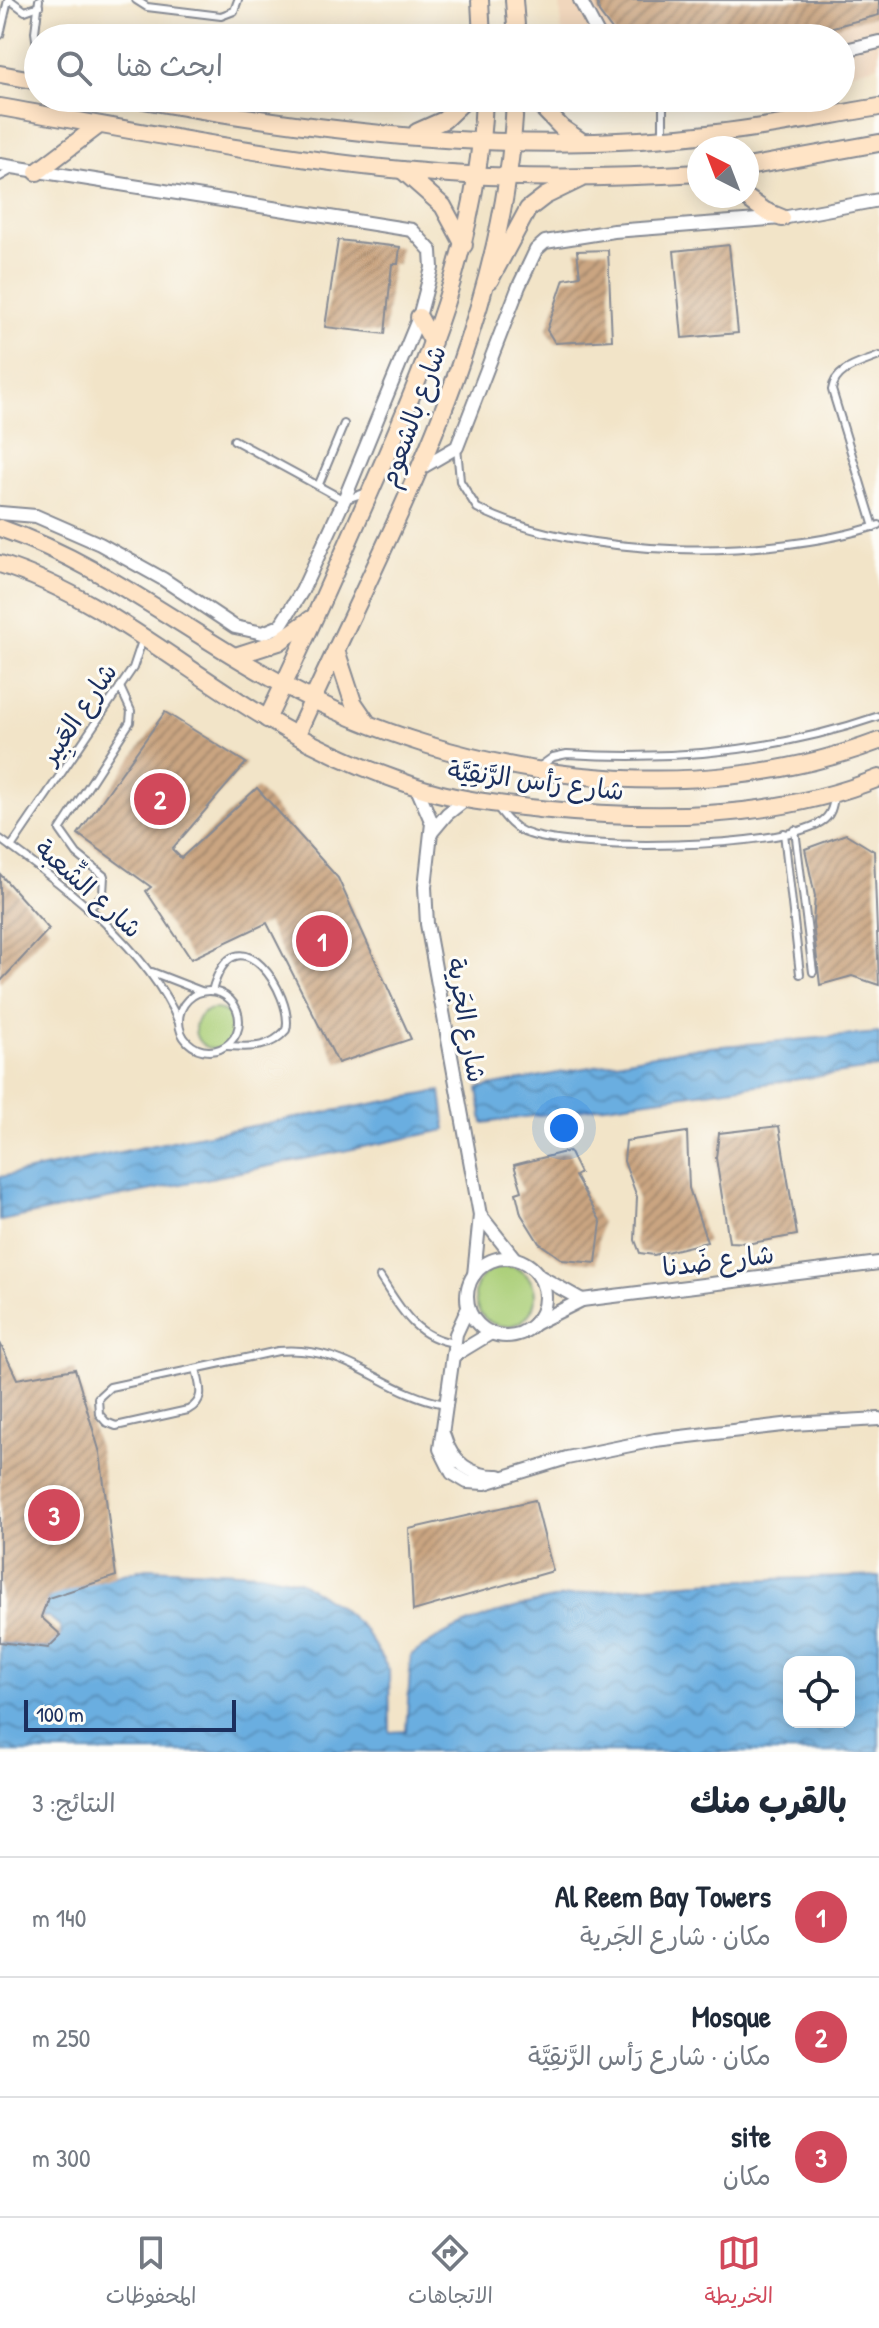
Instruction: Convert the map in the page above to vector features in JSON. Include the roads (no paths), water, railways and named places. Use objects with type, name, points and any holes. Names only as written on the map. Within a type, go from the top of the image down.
[{"type":"street","points":[[480,0],[481,24]]},
{"type":"street","points":[[514,0],[516,24]]},
{"type":"street","points":[[580,0],[593,24]]},
{"type":"street","points":[[855,48],[879,42]]},
{"type":"street","points":[[0,74],[24,78]]},
{"type":"street","points":[[0,107],[24,111]]},
{"type":"street","points":[[855,111],[879,107]]},
{"type":"street","points":[[28,112],[402,170],[509,177],[687,173]]},
{"type":"street","points":[[219,112],[324,129],[513,143],[716,134],[849,112]]},
{"type":"street","points":[[412,135],[444,120],[452,112]]},
{"type":"street","name":"شارع بالشعوم","points":[[267,719],[316,615],[433,342],[464,245],[479,175],[483,112]]},
{"type":"street","name":"شارع بالشعوم","points":[[297,734],[419,469],[482,291],[509,177],[514,112]]},
{"type":"street","points":[[547,112],[581,141]]},
{"type":"street","points":[[37,172],[99,125]]},
{"type":"street","points":[[759,165],[879,143]]},
{"type":"street","points":[[0,165],[412,230],[431,251],[432,268],[419,317],[344,500],[289,617],[280,626],[263,633],[235,627],[163,579],[100,544],[36,516],[0,513]]},
{"type":"street","points":[[402,170],[443,206],[464,245]]},
{"type":"street","points":[[482,291],[528,209],[545,196],[583,177]]},
{"type":"street","points":[[419,469],[457,447],[536,250],[545,242],[564,237],[657,235],[782,218],[879,200]]},
{"type":"street","points":[[759,207],[782,218]]},
{"type":"street","points":[[419,317],[433,342]]},
{"type":"street","name":"شارع رَأس الرَّنقِيَّة","points":[[0,528],[44,543],[97,569],[235,656],[312,700],[424,746],[536,770],[613,779],[700,776],[790,766],[879,741]]},
{"type":"street","name":"شارع رَأس الرَّنقِيَّة","points":[[0,564],[85,602],[267,719],[348,760],[416,786],[466,799],[634,816],[720,814],[794,803],[877,781]]},
{"type":"street","points":[[235,656],[279,642],[316,615]]},
{"type":"street","points":[[336,650],[353,702],[367,722]]},
{"type":"street","name":"شارع الجَرية","points":[[416,786],[430,813],[432,832],[426,869],[425,906],[480,1215],[474,1275]]},
{"type":"street","points":[[432,832],[447,814],[466,799]]},
{"type":"street","name":"شارع الجَرية","points":[[480,1215],[515,1259]]},
{"type":"street","name":"شارع ضَدنا","points":[[860,1265],[879,1253]]},
{"type":"street","points":[[582,1300],[515,1259],[488,1262],[474,1275],[469,1285],[468,1308],[454,1350],[443,1431],[449,1450],[463,1466],[481,1475],[502,1476],[567,1458],[655,1440],[792,1424],[879,1419]]},
{"type":"street","name":"شارع ضَدنا","points":[[534,1324],[582,1300],[879,1263]]},
{"type":"street","points":[[468,1308],[481,1327],[491,1333],[514,1335],[534,1324],[545,1296],[539,1276]]},
{"type":"street","points":[[454,1350],[491,1333]]},
{"type":"lane","points":[[0,35],[9,0],[25,11],[39,3]]},
{"type":"lane","points":[[136,0],[147,7],[221,16],[234,11],[238,0]]},
{"type":"lane","points":[[36,24],[39,3]]},
{"type":"lane","points":[[663,112],[663,137]]},
{"type":"lane","points":[[802,120],[805,112]]},
{"type":"lane","points":[[0,177],[16,168]]},
{"type":"lane","points":[[457,447],[460,481],[477,508],[562,535],[639,548],[718,550],[797,544],[876,526],[832,390],[834,380],[842,371],[879,356]]},
{"type":"lane","points":[[319,484],[344,424]]},
{"type":"lane","points":[[234,440],[344,500],[370,491]]},
{"type":"lane","name":"شارع العَبِير","points":[[11,847],[120,687],[138,658],[143,637]]},
{"type":"lane","points":[[88,910],[103,894],[104,876],[77,854],[60,830],[130,722],[131,711],[120,687]]},
{"type":"lane","points":[[536,770],[547,761],[567,754],[681,756],[756,747],[830,731],[879,716]]},
{"type":"lane","points":[[495,804],[511,824],[526,834],[567,840],[678,845],[795,830],[827,817],[835,792]]},
{"type":"lane","points":[[795,830],[813,972]]},
{"type":"lane","points":[[784,833],[800,974]]},
{"type":"lane","name":"شارع الشِّعبة","points":[[0,839],[88,910],[149,970],[179,1023]]},
{"type":"lane","points":[[212,991],[225,966],[240,956],[254,957],[265,967],[287,1017],[286,1030],[270,1043],[200,1050],[185,1040],[179,1023],[182,1007],[203,992],[212,991],[228,999],[238,1014],[237,1031],[226,1046]]},
{"type":"lane","name":"شارع الشِّعبة","points":[[149,970],[203,992]]},
{"type":"lane","points":[[380,1277],[411,1323],[454,1350]]},
{"type":"lane","points":[[196,1369],[201,1393],[197,1404],[188,1410],[116,1426],[106,1422],[99,1414],[98,1398],[110,1387],[278,1351],[319,1352],[350,1361],[414,1396],[445,1404]]},
{"type":"water","points":[[879,1033],[879,1068],[483,1123],[478,1088],[686,1049]]},
{"type":"water","points":[[441,1091],[446,1130],[0,1221],[0,1177],[187,1138]]},
{"type":"water","points":[[147,1568],[260,1573],[299,1581],[337,1605],[364,1629],[389,1670],[390,1732],[406,1731],[411,1656],[456,1629],[510,1609],[570,1596],[635,1587],[879,1576],[879,1752],[0,1752],[0,1643],[48,1648],[61,1634],[60,1626],[49,1617],[41,1617],[48,1598],[59,1590]]},
{"type":"place","name":"Mosque","points":[[160,799]]},
{"type":"place","name":"Al Reem Bay Towers","points":[[322,941]]},
{"type":"place","name":"site","points":[[54,1515]]}]
